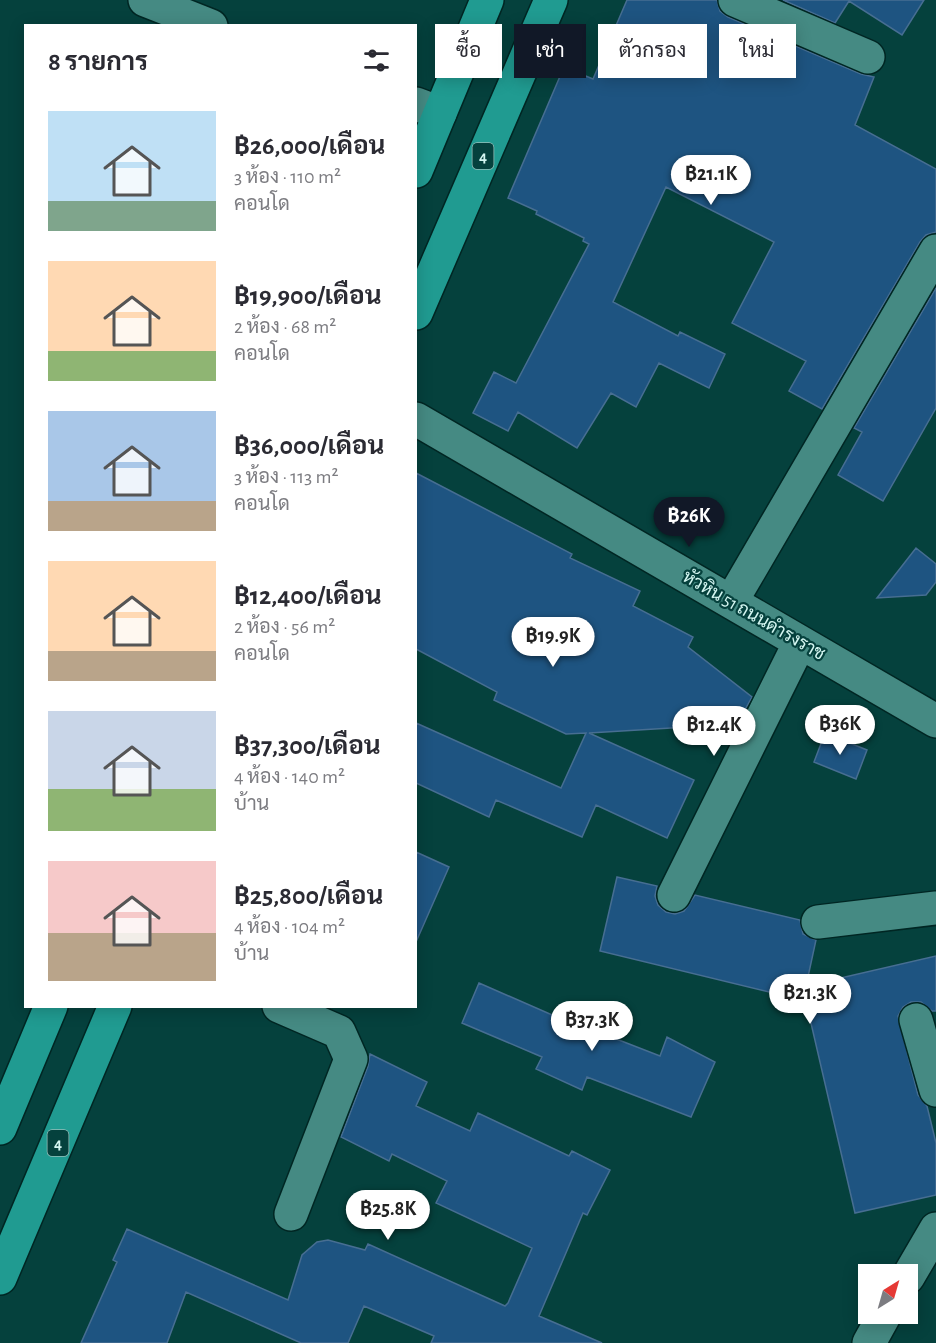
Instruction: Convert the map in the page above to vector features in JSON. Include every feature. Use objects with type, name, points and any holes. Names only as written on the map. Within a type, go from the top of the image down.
[{"type":"main road","points":[[417,166],[428,109],[487,0]]},
{"type":"main road","name":"4","points":[[417,311],[551,0]]},
{"type":"main road","points":[[0,1128],[50,1008]]},
{"type":"main road","name":"4","points":[[0,1278],[114,1008]]},
{"type":"street","points":[[145,0],[206,24]]},
{"type":"street","points":[[735,0],[868,57]]},
{"type":"street","points":[[731,602],[936,251]]},
{"type":"street","name":"หัวหิน 51 ถนนดำรงราช","points":[[417,420],[935,718]]},
{"type":"street","points":[[674,895],[800,642]]},
{"type":"street","points":[[818,922],[936,908]]},
{"type":"street","points":[[284,1008],[339,1032],[351,1059],[291,1214]]},
{"type":"street","points":[[916,1020],[936,1090]]},
{"type":"street","points":[[916,1264],[936,1229]]},
{"type":"street","points":[[869,1343],[879,1324]]},
{"type":"building","points":[[627,0],[717,0],[720,11],[744,24],[719,24],[719,78],[796,78],[796,46],[861,74],[874,77],[855,125],[936,169],[936,232],[926,235],[920,242],[822,409],[789,391],[806,361],[732,323],[774,242],[666,187],[613,302],[678,336],[680,332],[725,354],[709,388],[659,363],[636,407],[611,393],[577,448],[518,412],[508,431],[473,413],[494,372],[516,383],[589,244],[583,241],[584,238],[536,214],[537,211],[508,198],[559,78],[586,78],[586,76],[593,79],[598,67],[598,78],[707,78],[707,24],[617,24]]},
{"type":"building","points":[[783,0],[924,0],[902,35],[849,1],[835,23]]},
{"type":"building","points":[[936,288],[936,408],[883,501],[838,475],[862,432],[854,428]]},
{"type":"building","points":[[417,474],[572,554],[570,558],[640,591],[633,606],[693,637],[688,647],[752,697],[737,724],[589,733],[694,780],[667,838],[596,805],[582,837],[496,800],[489,817],[417,783],[417,723],[561,788],[586,733],[566,734],[494,700],[497,692],[417,650]]},
{"type":"building","points":[[916,548],[936,564],[936,582],[926,595],[877,598]]},
{"type":"building","points":[[825,733],[867,750],[856,779],[814,762]]},
{"type":"building","points":[[417,852],[449,867],[417,940]]},
{"type":"building","points":[[617,877],[657,886],[655,896],[658,905],[666,912],[675,914],[684,911],[695,895],[800,920],[803,934],[816,940],[806,986],[936,956],[936,1011],[932,1011],[921,1002],[911,1002],[903,1007],[898,1016],[918,1095],[927,1106],[936,1143],[936,1195],[855,1213],[804,993],[802,1000],[600,951]]},
{"type":"building","points":[[479,983],[559,1018],[562,1011],[607,1032],[606,1035],[660,1056],[667,1037],[715,1062],[691,1117],[587,1077],[582,1090],[536,1069],[542,1057],[462,1023]]},
{"type":"building","points":[[370,1054],[427,1082],[416,1106],[470,1131],[478,1113],[569,1156],[572,1151],[610,1170],[587,1215],[583,1213],[539,1316],[602,1343],[431,1343],[434,1336],[364,1306],[348,1343],[301,1343],[186,1292],[167,1343],[81,1343],[117,1262],[113,1260],[127,1229],[288,1300],[302,1255],[317,1242],[328,1240],[365,1250],[368,1244],[505,1306],[508,1303],[532,1248],[436,1203],[447,1181],[392,1154],[389,1161],[341,1137],[368,1066]]}]
